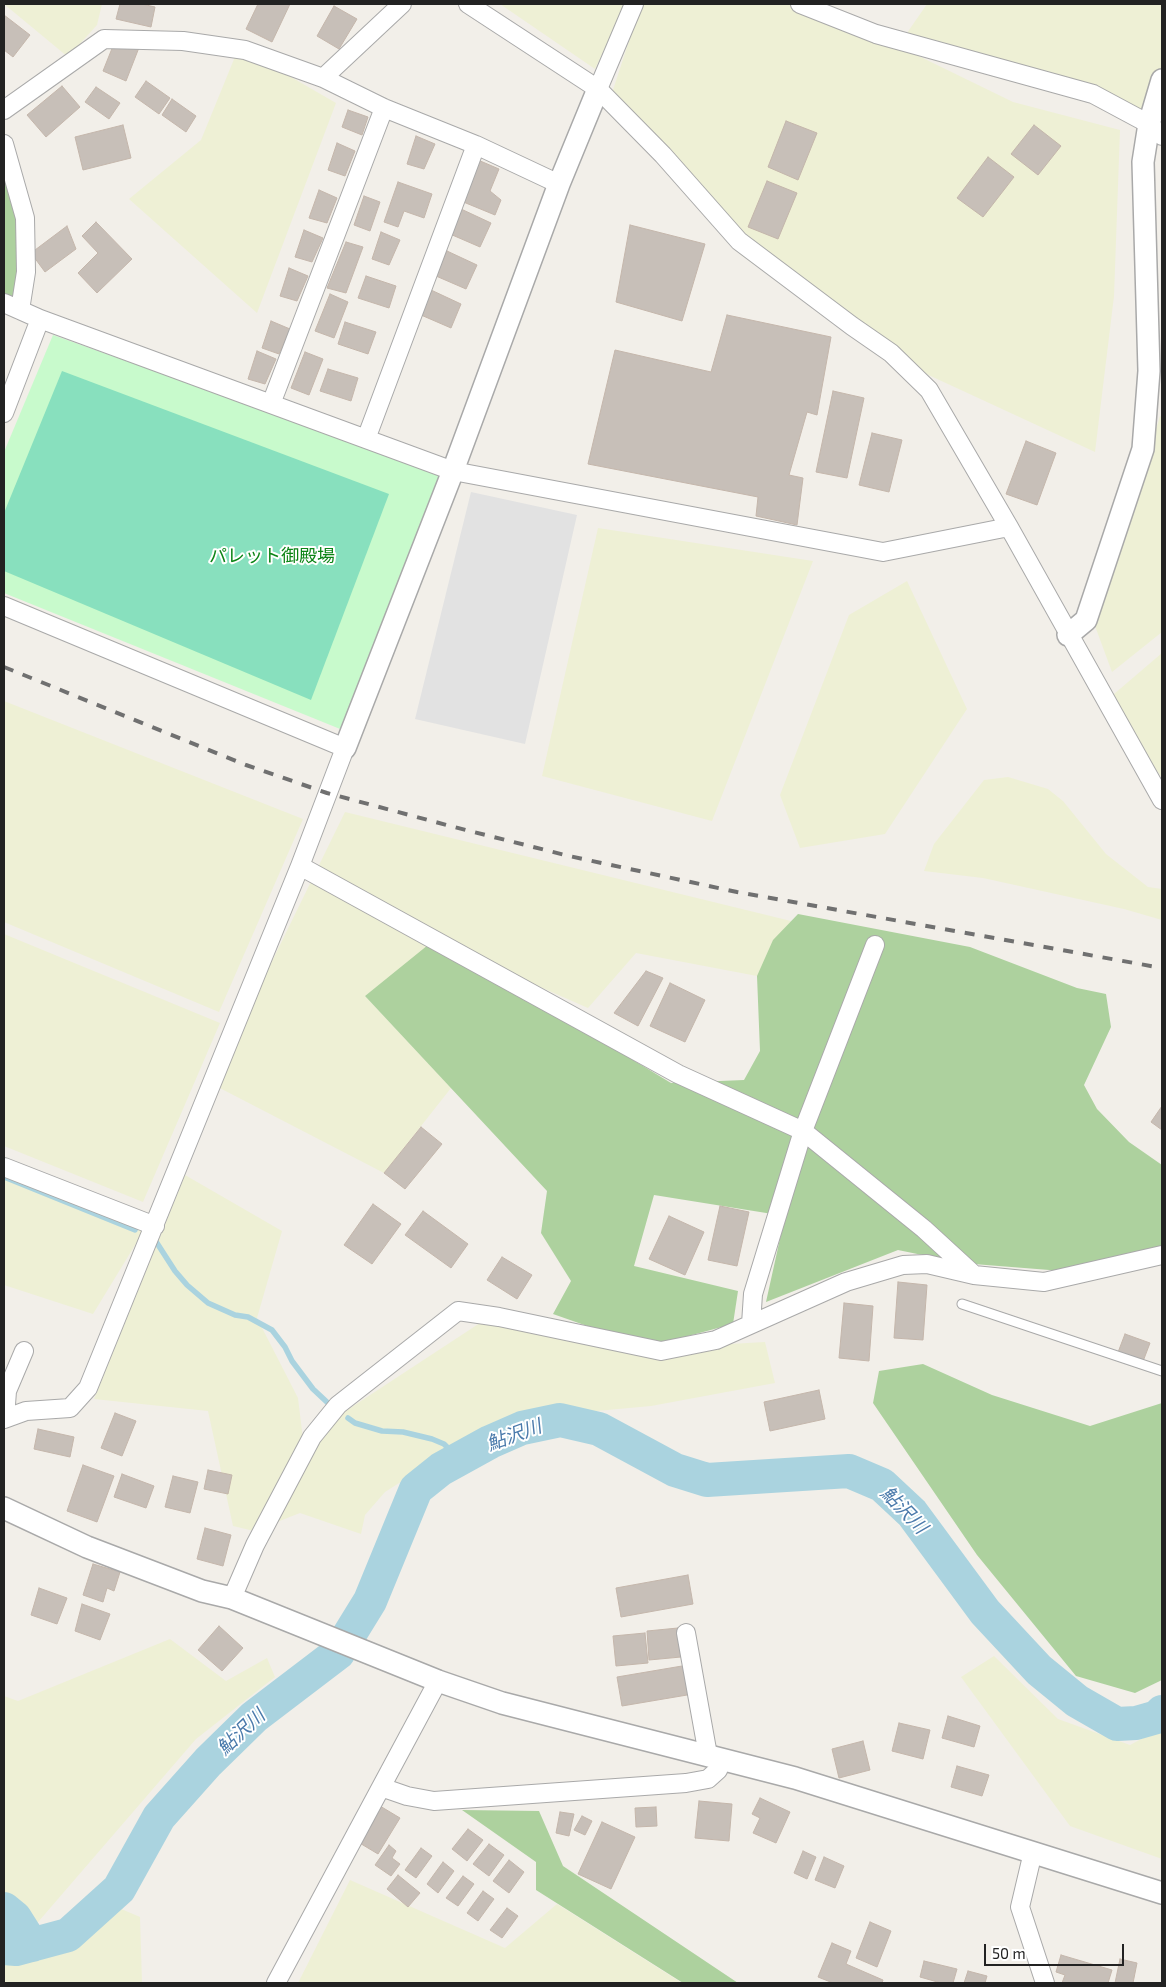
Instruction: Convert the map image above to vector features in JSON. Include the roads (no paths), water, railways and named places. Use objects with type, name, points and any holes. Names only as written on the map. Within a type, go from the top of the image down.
[{"type":"street","points":[[324,78],[402,4]]},
{"type":"street","points":[[468,4],[598,89],[663,155],[739,241],[891,353],[929,390],[1009,527],[1162,800]]},
{"type":"street","points":[[24,1351],[7,1391],[4,1419],[26,1411],[70,1408],[88,1388],[300,866],[452,471],[558,184],[634,4]]},
{"type":"street","points":[[800,4],[876,34],[1093,94],[1156,130]]},
{"type":"street","points":[[4,110],[104,39],[182,40],[245,50],[324,78],[384,108],[476,145],[558,184]]},
{"type":"street","points":[[1068,635],[1086,620],[1144,449],[1149,371],[1143,162],[1156,130],[1162,80]]},
{"type":"street","points":[[271,404],[384,108]]},
{"type":"street","points":[[4,144],[25,218],[26,272],[20,310]]},
{"type":"street","points":[[366,439],[476,145]]},
{"type":"street","points":[[4,303],[40,319],[452,471],[883,552],[1009,527]]},
{"type":"street","points":[[4,413],[40,319]]},
{"type":"street","points":[[4,606],[345,748]]},
{"type":"street","points":[[300,866],[678,1074],[802,1130],[924,1229],[974,1275]]},
{"type":"street","points":[[751,1324],[753,1294],[802,1130],[875,945]]},
{"type":"street","points":[[4,1167],[155,1226]]},
{"type":"street","points":[[232,1598],[255,1544],[312,1437],[338,1405],[458,1311],[498,1317],[662,1351],[716,1340],[846,1282],[903,1265],[927,1264],[974,1275],[1044,1282],[1162,1255]]},
{"type":"street","points":[[4,1508],[87,1548],[202,1591],[232,1598],[438,1681],[502,1704],[795,1778],[1162,1893]]},
{"type":"street","points":[[381,1787],[406,1796],[434,1801],[686,1783],[708,1779],[718,1770],[686,1633]]},
{"type":"street","points":[[276,1983],[438,1681]]},
{"type":"street","points":[[1033,1852],[1020,1907],[1045,1983]]},
{"type":"lane","points":[[962,1304],[1162,1371]]},
{"type":"waterway","points":[[4,1177],[135,1230]]},
{"type":"waterway","points":[[155,1240],[175,1271],[187,1285],[208,1303],[235,1315],[248,1317],[272,1330],[313,1389],[329,1404]]},
{"type":"waterway","points":[[348,1418],[355,1423],[382,1431],[403,1432],[432,1439],[444,1444],[459,1459]]},
{"type":"waterway","name":"鮎沢川","points":[[4,1948],[16,1949],[68,1935],[119,1889],[159,1817],[208,1762],[254,1717],[338,1653],[370,1601],[416,1489],[441,1469],[490,1442],[522,1428],[560,1420],[599,1429],[675,1470],[707,1480],[849,1471],[882,1485],[912,1513],[985,1612],[1039,1670],[1077,1701],[1117,1724],[1136,1723],[1157,1717],[1162,1712]]},
{"type":"waterway","name":"鮎沢川","points":[[4,1909],[15,1918],[32,1945]]},
{"type":"railway","points":[[4,667],[246,765],[327,793],[454,827],[569,856],[737,892],[1162,968]]},
{"type":"park label","name":"パレット御殿場","points":[[272,556]]}]
